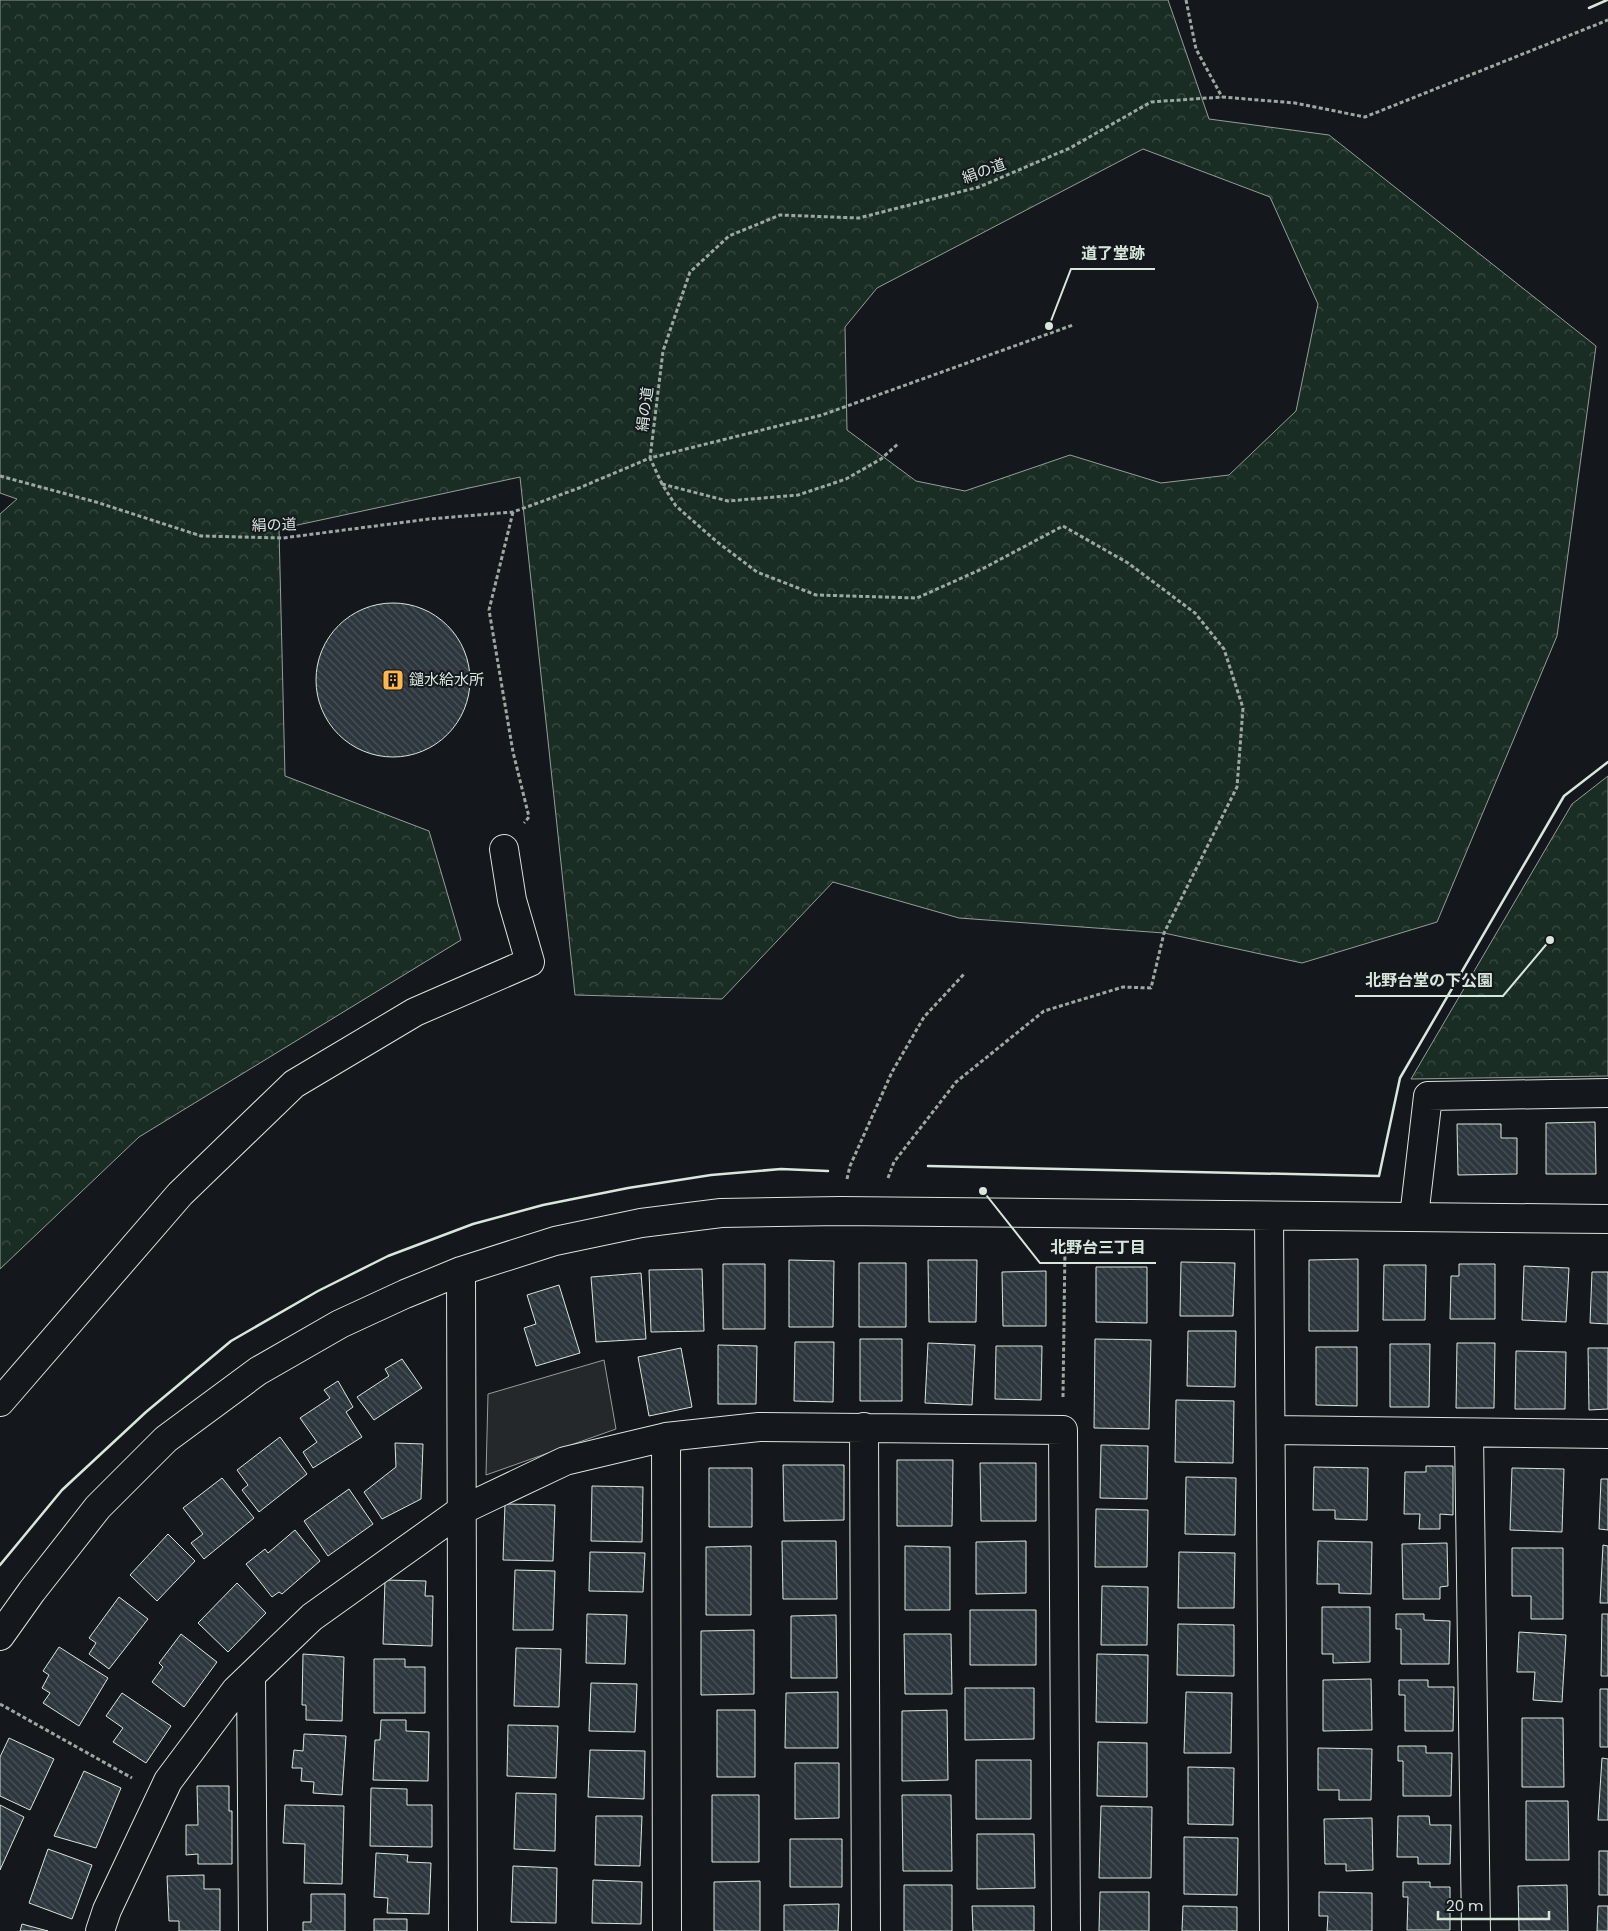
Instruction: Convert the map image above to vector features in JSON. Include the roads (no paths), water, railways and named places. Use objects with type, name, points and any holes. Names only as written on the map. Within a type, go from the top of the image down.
[{"type":"street","points":[[0,1402],[180,1194],[294,1084],[415,1012],[530,962],[512,900],[504,849]]},
{"type":"street","points":[[1414,1217],[1428,1096],[1608,1093]]},
{"type":"street","points":[[0,1636],[32,1590],[98,1506],[166,1439],[258,1371],[332,1328],[405,1294],[461,1271],[555,1241],[641,1223],[721,1213],[875,1211],[1608,1220]]},
{"type":"street","points":[[1269,1216],[1274,1931]]},
{"type":"street","points":[[461,1271],[463,1931]]},
{"type":"street","points":[[100,1931],[107,1910],[168,1781],[236,1690],[312,1618],[462,1510],[565,1461],[666,1437],[759,1427],[864,1427],[1062,1430],[1066,1931]]},
{"type":"street","points":[[864,1427],[866,1931]]},
{"type":"street","points":[[1271,1430],[1469,1434],[1608,1434]]},
{"type":"street","points":[[1469,1434],[1476,1931]]},
{"type":"street","points":[[666,1437],[667,1931]]},
{"type":"street","points":[[251,1676],[253,1931]]},
{"type":"place","name":"道了堂跡","points":[[1049,326]]},
{"type":"place","name":"鑓水給水所","points":[[393,680]]},
{"type":"place","name":"北野台堂の下公園","points":[[1550,940]]},
{"type":"place","name":"北野台三丁目","points":[[983,1191]]}]
